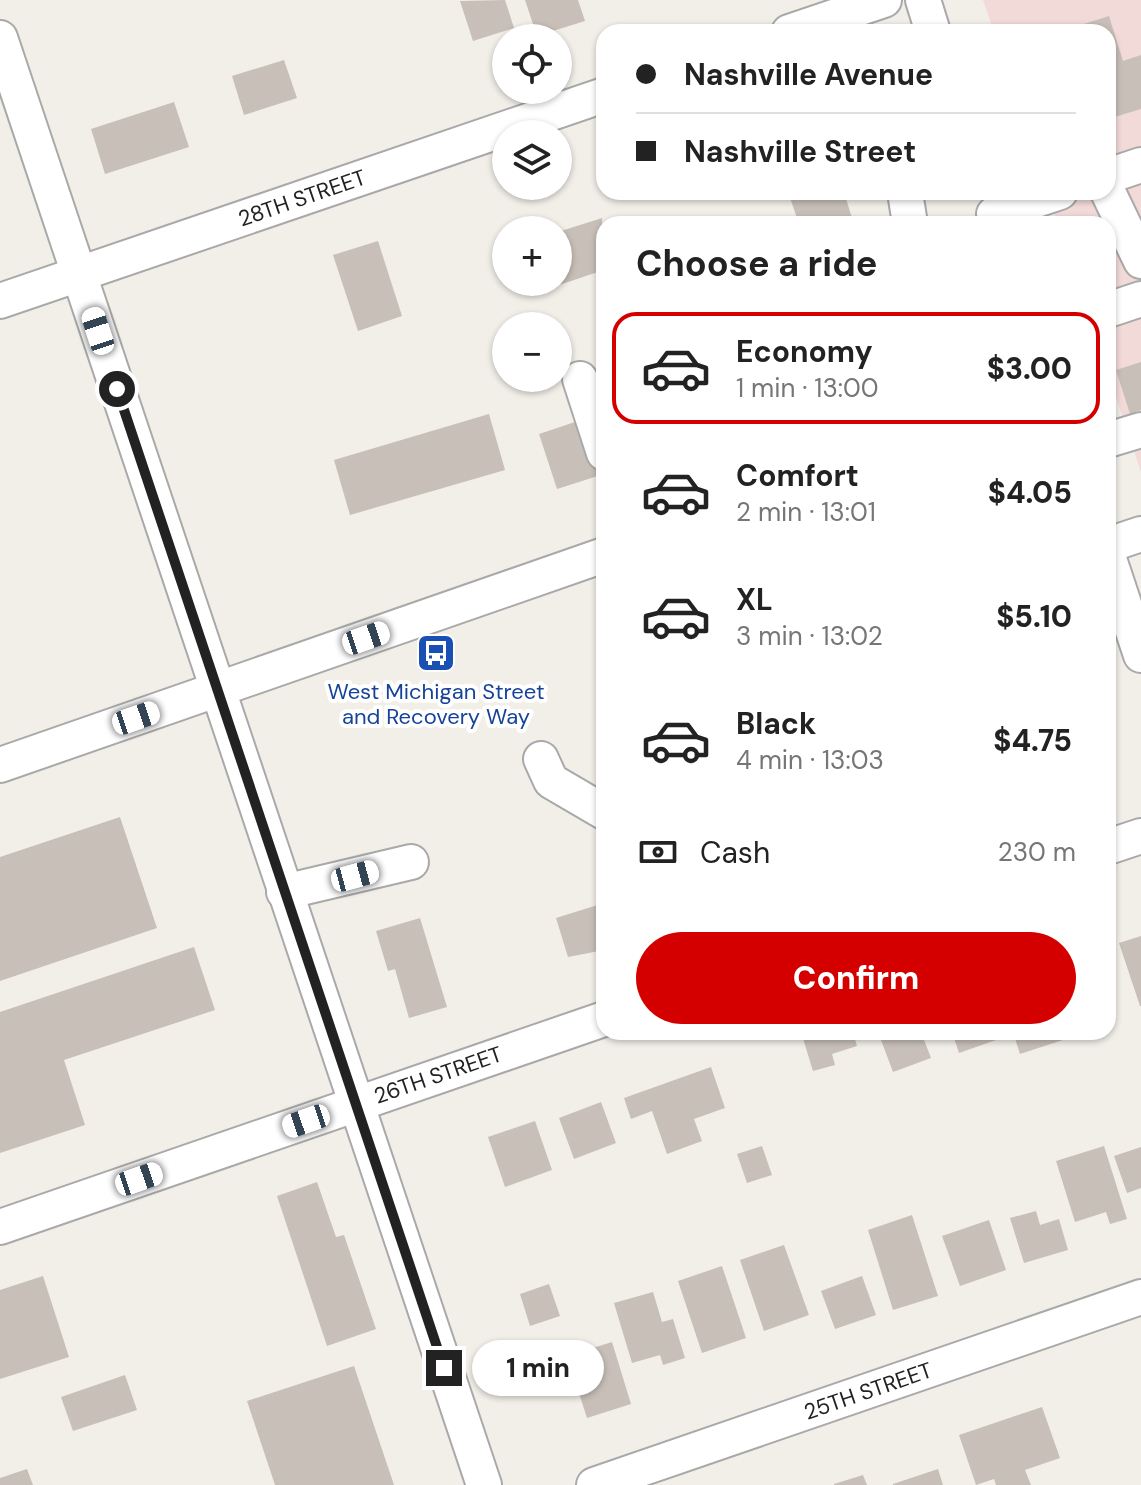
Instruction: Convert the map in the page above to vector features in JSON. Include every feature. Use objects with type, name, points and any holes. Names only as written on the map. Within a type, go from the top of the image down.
[{"type":"street","points":[[813,24],[884,0]]},
{"type":"street","points":[[923,0],[930,24]]},
{"type":"street","points":[[0,38],[354,1104],[484,1485]]},
{"type":"street","name":"28TH STREET","points":[[0,301],[596,98]]},
{"type":"street","points":[[1116,173],[1141,165]]},
{"type":"street","points":[[993,210],[1030,200]]},
{"type":"street","points":[[1112,200],[1141,261]]},
{"type":"street","points":[[1116,307],[1141,299]]},
{"type":"street","points":[[580,379],[596,428]]},
{"type":"street","points":[[1116,438],[1141,430]]},
{"type":"street","points":[[1116,542],[1141,534]]},
{"type":"street","points":[[0,765],[596,558]]},
{"type":"street","points":[[1116,580],[1141,655]]},
{"type":"street","points":[[541,759],[551,781],[596,807]]},
{"type":"street","points":[[1116,844],[1141,836]]},
{"type":"street","points":[[284,892],[411,862]]},
{"type":"street","name":"26TH STREET","points":[[0,1227],[596,1022]]},
{"type":"street","name":"25TH STREET","points":[[594,1485],[1141,1297]]},
{"type":"shaded area","points":[[983,0],[1141,0],[1141,472],[1116,397],[1116,216],[1055,216],[1050,200],[1116,200],[1116,24],[991,24]]},
{"type":"building","points":[[505,0],[513,24],[492,24],[492,35],[473,41],[460,1]]},
{"type":"building","points":[[525,0],[578,0],[585,21],[572,25],[533,24]]},
{"type":"building","points":[[1109,16],[1111,24],[1084,24]]},
{"type":"building","points":[[1116,38],[1123,61],[1141,55],[1141,109],[1116,117]]},
{"type":"building","points":[[284,60],[297,98],[244,115],[232,76]]},
{"type":"building","points":[[174,102],[189,147],[105,174],[91,129]]},
{"type":"building","points":[[791,200],[846,200],[851,216],[796,216]]},
{"type":"building","points":[[596,220],[596,273],[572,281],[572,228]]},
{"type":"building","points":[[378,241],[402,316],[358,331],[333,255]]},
{"type":"building","points":[[1141,362],[1141,410],[1130,414],[1116,370]]},
{"type":"building","points":[[489,414],[505,470],[350,515],[334,460]]},
{"type":"building","points":[[587,418],[596,448],[596,477],[557,489],[539,434]]},
{"type":"building","points":[[120,817],[157,928],[0,981],[0,857]]},
{"type":"building","points":[[596,906],[596,952],[568,957],[556,918]]},
{"type":"building","points":[[420,918],[447,1007],[409,1018],[395,969],[388,971],[376,931]]},
{"type":"building","points":[[1141,936],[1141,1006],[1140,1006],[1119,943]]},
{"type":"building","points":[[194,947],[215,1010],[64,1060],[85,1125],[0,1153],[0,1012]]},
{"type":"building","points":[[803,1040],[855,1040],[857,1046],[832,1054],[835,1065],[813,1071]]},
{"type":"building","points":[[881,1040],[924,1040],[931,1058],[893,1072]]},
{"type":"building","points":[[955,1040],[996,1040],[959,1053]]},
{"type":"building","points":[[1016,1040],[1063,1040],[1020,1054]]},
{"type":"building","points":[[711,1067],[725,1108],[694,1119],[702,1141],[667,1154],[652,1111],[631,1119],[624,1098]]},
{"type":"building","points":[[601,1102],[616,1143],[574,1159],[559,1118]]},
{"type":"building","points":[[535,1121],[552,1170],[505,1187],[488,1137]]},
{"type":"building","points":[[762,1146],[772,1175],[747,1183],[737,1154]]},
{"type":"building","points":[[1104,1146],[1127,1219],[1110,1224],[1106,1212],[1075,1222],[1056,1161]]},
{"type":"building","points":[[1141,1147],[1141,1188],[1127,1193],[1114,1156]]},
{"type":"building","points":[[317,1182],[336,1237],[344,1235],[376,1329],[327,1346],[277,1196]]},
{"type":"building","points":[[1036,1211],[1040,1225],[1059,1219],[1068,1250],[1024,1263],[1010,1218]]},
{"type":"building","points":[[912,1215],[938,1296],[893,1310],[868,1230]]},
{"type":"building","points":[[989,1220],[1006,1270],[960,1286],[942,1236]]},
{"type":"building","points":[[784,1245],[809,1315],[764,1331],[740,1260]]},
{"type":"building","points":[[722,1266],[746,1338],[702,1353],[678,1281]]},
{"type":"building","points":[[43,1276],[69,1357],[0,1379],[0,1290]]},
{"type":"building","points":[[862,1276],[876,1315],[835,1329],[821,1291]]},
{"type":"building","points":[[549,1284],[560,1316],[530,1326],[520,1294]]},
{"type":"building","points":[[653,1292],[662,1322],[673,1319],[685,1358],[663,1365],[660,1355],[632,1363],[614,1303]]},
{"type":"building","points":[[612,1342],[631,1404],[587,1418],[567,1356]]},
{"type":"building","points":[[354,1366],[394,1485],[275,1485],[247,1401]]},
{"type":"building","points":[[125,1375],[137,1410],[73,1431],[61,1397]]},
{"type":"building","points":[[1042,1407],[1060,1458],[1025,1470],[1031,1485],[996,1485],[994,1479],[976,1485],[959,1435]]},
{"type":"building","points":[[27,1469],[33,1485],[0,1485],[0,1478]]},
{"type":"building","points":[[938,1469],[943,1485],[893,1485],[893,1484]]},
{"type":"building","points":[[863,1475],[867,1485],[834,1485],[834,1484]]},
{"type":"place","name":"West Michigan Street and Recovery Way","points":[[436,653]]},
{"type":"route","points":[[117,389],[444,1368]]}]
